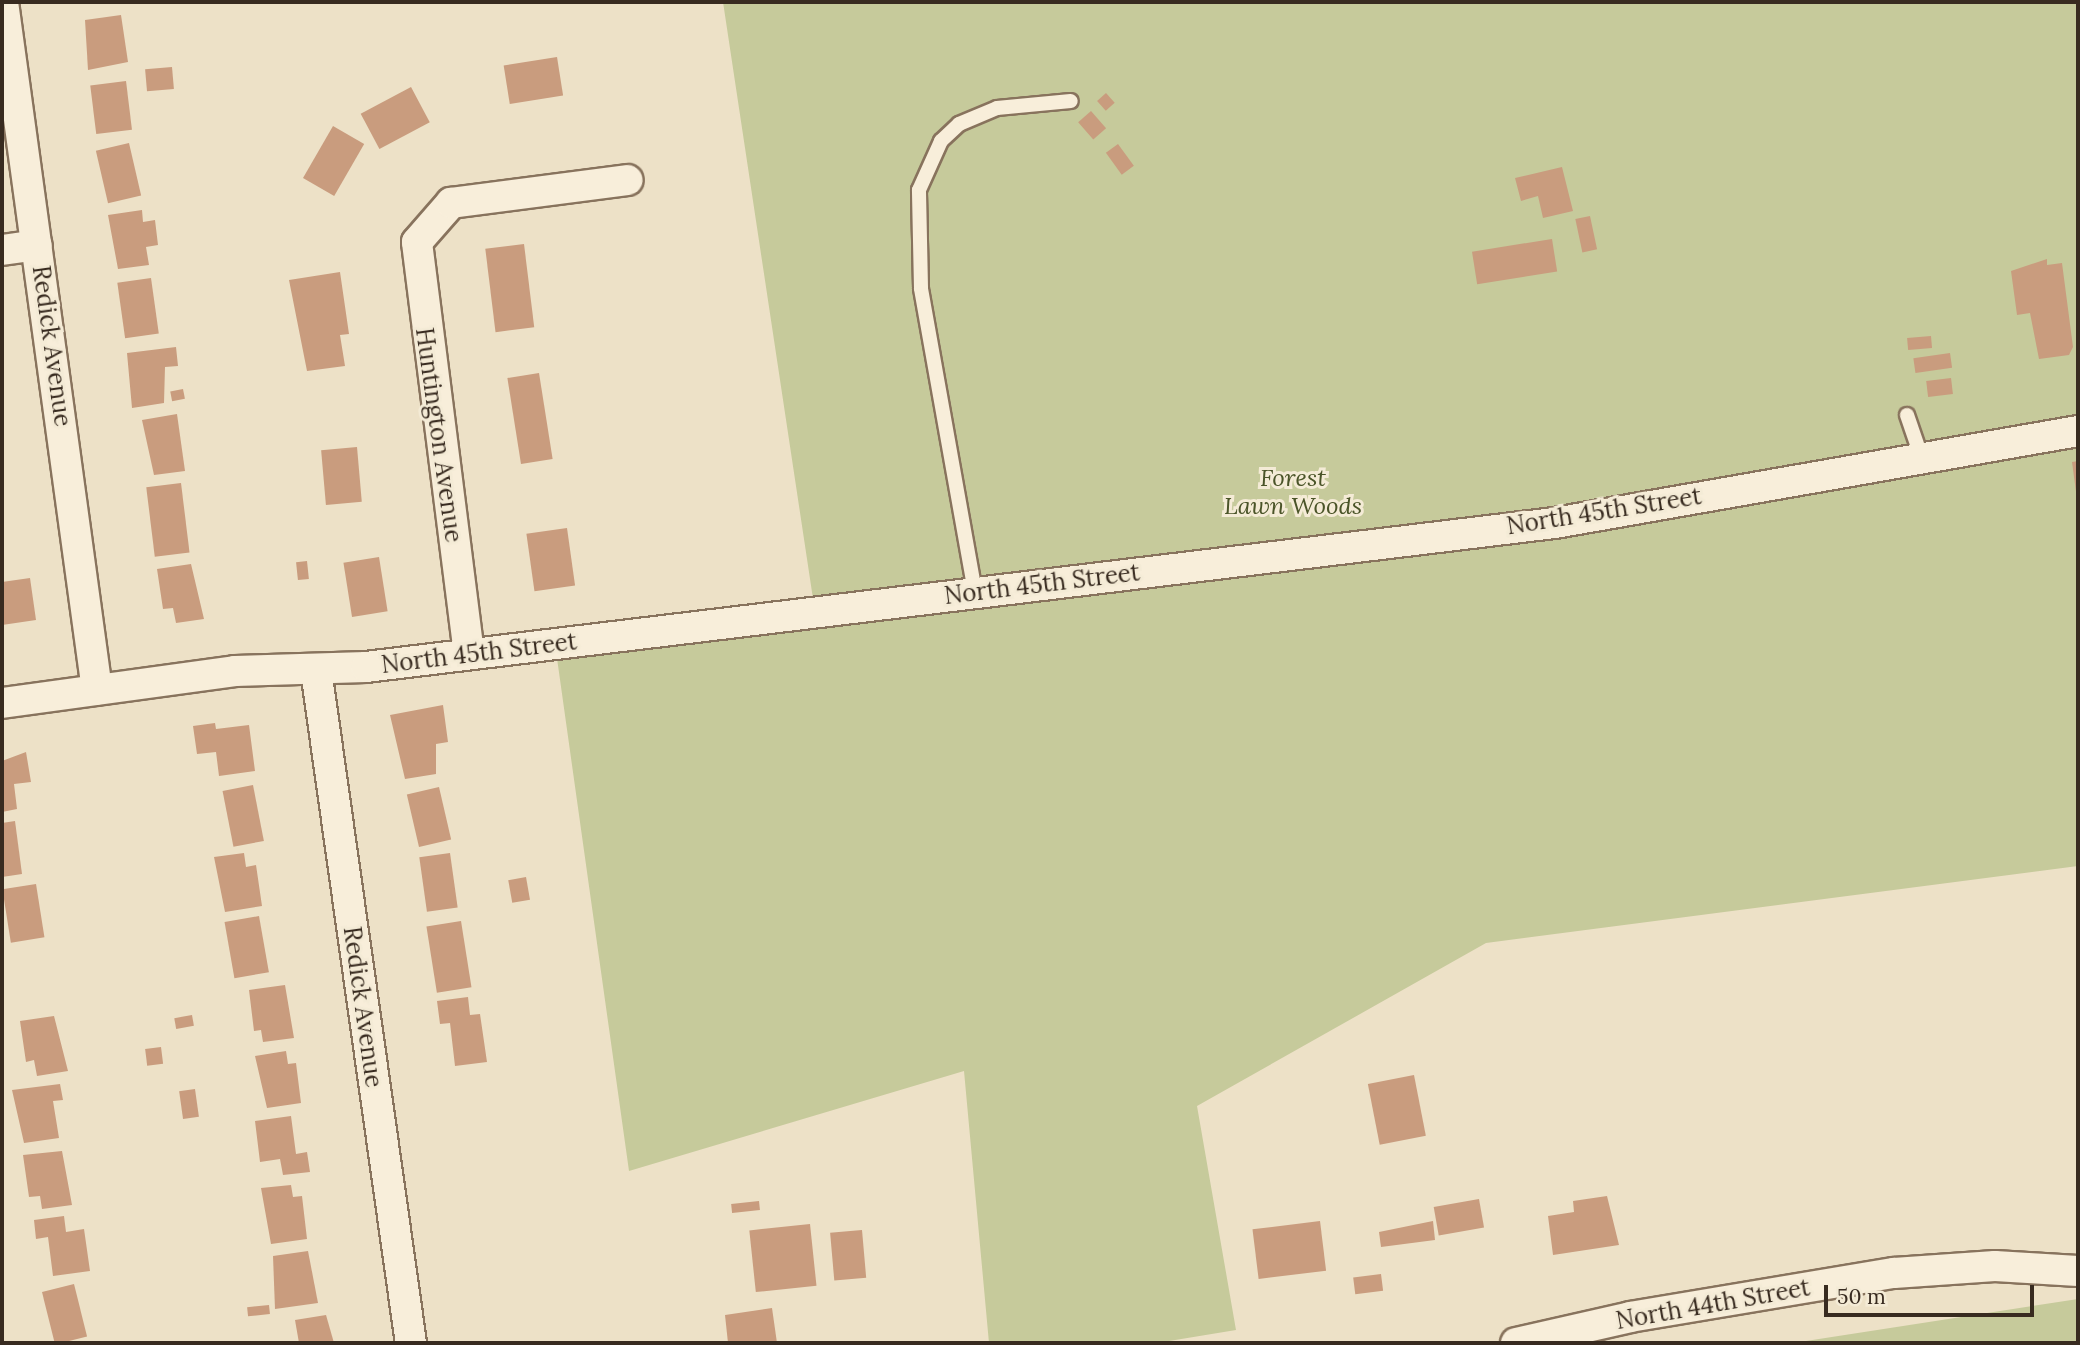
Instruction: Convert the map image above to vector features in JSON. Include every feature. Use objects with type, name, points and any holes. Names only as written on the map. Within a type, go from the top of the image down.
[{"type":"street","name":"Redick Avenue","points":[[3,2],[97,690]]},
{"type":"street","name":"Huntington Avenue","points":[[469,654],[415,260],[431,219],[451,203],[475,197],[628,180]]},
{"type":"street","points":[[2,250],[37,245]]},
{"type":"street","name":"North 45th Street","points":[[2,703],[235,671],[316,670],[469,654],[1555,523],[1921,456],[2078,431]]},
{"type":"street","name":"Redick Avenue","points":[[316,670],[411,1343]]},
{"type":"street","name":"North 44th Street","points":[[1516,1343],[1630,1317],[1894,1273],[1995,1266],[2078,1271]]},
{"type":"lane","points":[[975,592],[921,288],[919,190],[935,150],[959,124],[997,108],[1071,101]]},
{"type":"lane","points":[[1907,415],[1921,456]]},
{"type":"green space","name":"Forest Lawn Woods","points":[[723,2],[2078,2],[2078,866],[1486,943],[1197,1106],[1236,1330],[1157,1343],[989,1343],[964,1071],[629,1171],[555,644],[815,612]]},
{"type":"green space","points":[[2078,1299],[2078,1343],[1793,1343]]},
{"type":"building","points":[[121,15],[128,62],[88,70],[85,20]]},
{"type":"building","points":[[557,57],[563,96],[510,104],[504,65]]},
{"type":"building","points":[[172,67],[174,89],[147,91],[145,69]]},
{"type":"building","points":[[126,81],[132,130],[96,134],[90,85]]},
{"type":"building","points":[[411,87],[430,122],[379,149],[361,114]]},
{"type":"building","points":[[1106,93],[1115,103],[1106,111],[1097,101]]},
{"type":"building","points":[[1091,111],[1106,128],[1093,140],[1078,122]]},
{"type":"building","points":[[333,126],[364,144],[334,196],[303,178]]},
{"type":"building","points":[[129,143],[141,196],[108,203],[96,151]]},
{"type":"building","points":[[1118,144],[1134,166],[1122,175],[1106,153]]},
{"type":"building","points":[[1562,167],[1573,211],[1543,218],[1538,196],[1521,201],[1515,178]]},
{"type":"building","points":[[142,210],[143,222],[155,220],[158,245],[146,247],[149,265],[118,269],[108,215]]},
{"type":"building","points":[[1590,216],[1597,249],[1582,252],[1575,219]]},
{"type":"building","points":[[1552,239],[1557,272],[1477,284],[1472,252]]},
{"type":"building","points":[[524,244],[534,327],[496,332],[485,249]]},
{"type":"building","points":[[2047,259],[2047,265],[2062,263],[2073,347],[2069,355],[2039,359],[2030,313],[2017,315],[2011,271]]},
{"type":"building","points":[[340,272],[349,334],[340,335],[345,366],[307,371],[289,280]]},
{"type":"building","points":[[151,278],[159,333],[125,338],[117,283]]},
{"type":"building","points":[[1931,336],[1932,348],[1908,350],[1907,338]]},
{"type":"building","points":[[176,347],[178,366],[165,367],[164,403],[132,408],[127,353]]},
{"type":"building","points":[[1950,353],[1952,368],[1915,373],[1913,358]]},
{"type":"building","points":[[539,373],[553,459],[521,464],[507,378]]},
{"type":"building","points":[[1951,378],[1953,394],[1928,397],[1926,381]]},
{"type":"building","points":[[183,389],[185,399],[172,401],[170,391]]},
{"type":"building","points":[[177,414],[185,471],[154,475],[142,420]]},
{"type":"building","points":[[357,447],[362,502],[326,505],[321,450]]},
{"type":"building","points":[[2078,461],[2078,499],[2077,499],[2072,462]]},
{"type":"building","points":[[181,483],[190,552],[155,557],[146,487]]},
{"type":"building","points":[[567,528],[575,585],[534,591],[526,534]]},
{"type":"building","points":[[379,557],[388,611],[352,617],[343,563]]},
{"type":"building","points":[[307,561],[309,579],[298,580],[296,562]]},
{"type":"building","points":[[191,564],[204,619],[176,623],[173,608],[163,609],[157,569]]},
{"type":"building","points":[[30,578],[36,620],[2,625],[2,582]]},
{"type":"building","points":[[443,705],[448,742],[436,744],[436,774],[405,779],[390,715]]},
{"type":"building","points":[[215,723],[216,729],[249,725],[255,771],[219,776],[216,752],[197,754],[193,726]]},
{"type":"building","points":[[26,752],[31,782],[14,784],[17,809],[2,812],[2,761]]},
{"type":"building","points":[[253,785],[264,841],[233,847],[223,791]]},
{"type":"building","points":[[439,787],[451,840],[419,847],[407,794]]},
{"type":"building","points":[[15,821],[22,874],[2,877],[2,823]]},
{"type":"building","points":[[244,853],[246,867],[256,865],[262,906],[225,912],[214,857]]},
{"type":"building","points":[[450,853],[458,907],[427,912],[419,857]]},
{"type":"building","points":[[526,877],[530,900],[512,903],[508,880]]},
{"type":"building","points":[[36,884],[44,937],[11,943],[2,889]]},
{"type":"building","points":[[259,916],[269,972],[234,978],[225,922]]},
{"type":"building","points":[[461,921],[471,987],[437,993],[426,926]]},
{"type":"building","points":[[285,985],[294,1038],[263,1042],[261,1030],[254,1031],[249,990]]},
{"type":"building","points":[[468,997],[470,1015],[480,1014],[487,1062],[455,1066],[450,1023],[440,1024],[437,1001]]},
{"type":"building","points":[[192,1015],[194,1026],[176,1029],[174,1018]]},
{"type":"building","points":[[54,1016],[68,1071],[37,1076],[34,1060],[26,1062],[20,1021]]},
{"type":"building","points":[[161,1047],[163,1064],[147,1066],[145,1049]]},
{"type":"building","points":[[286,1051],[288,1064],[296,1063],[301,1103],[267,1108],[255,1056]]},
{"type":"building","points":[[1414,1075],[1426,1136],[1380,1145],[1368,1084]]},
{"type":"building","points":[[60,1084],[63,1100],[53,1101],[59,1138],[24,1143],[12,1090]]},
{"type":"building","points":[[195,1089],[199,1117],[183,1119],[179,1091]]},
{"type":"building","points":[[291,1116],[296,1154],[307,1152],[310,1172],[283,1175],[280,1159],[260,1162],[255,1121]]},
{"type":"building","points":[[62,1151],[72,1205],[42,1209],[40,1196],[29,1197],[23,1155]]},
{"type":"building","points":[[291,1185],[293,1197],[302,1196],[307,1239],[271,1244],[261,1188]]},
{"type":"building","points":[[1607,1196],[1619,1245],[1553,1255],[1548,1216],[1574,1212],[1573,1201]]},
{"type":"building","points":[[1479,1199],[1484,1228],[1439,1236],[1434,1207]]},
{"type":"building","points":[[759,1201],[760,1210],[732,1213],[731,1204]]},
{"type":"building","points":[[64,1216],[66,1232],[84,1229],[90,1271],[53,1276],[48,1237],[36,1239],[34,1220]]},
{"type":"building","points":[[1320,1221],[1326,1271],[1259,1279],[1253,1229]]},
{"type":"building","points":[[1433,1221],[1435,1240],[1381,1247],[1379,1232]]},
{"type":"building","points":[[810,1224],[816,1286],[756,1292],[749,1230]]},
{"type":"building","points":[[862,1230],[866,1278],[834,1281],[830,1233]]},
{"type":"building","points":[[308,1251],[318,1303],[275,1309],[273,1256]]},
{"type":"building","points":[[1381,1274],[1383,1291],[1355,1294],[1353,1277]]},
{"type":"building","points":[[74,1284],[87,1336],[55,1343],[42,1292]]},
{"type":"building","points":[[269,1305],[270,1314],[248,1316],[247,1307]]},
{"type":"building","points":[[772,1308],[777,1343],[728,1343],[725,1315]]},
{"type":"building","points":[[326,1315],[334,1343],[299,1343],[295,1320]]}]
